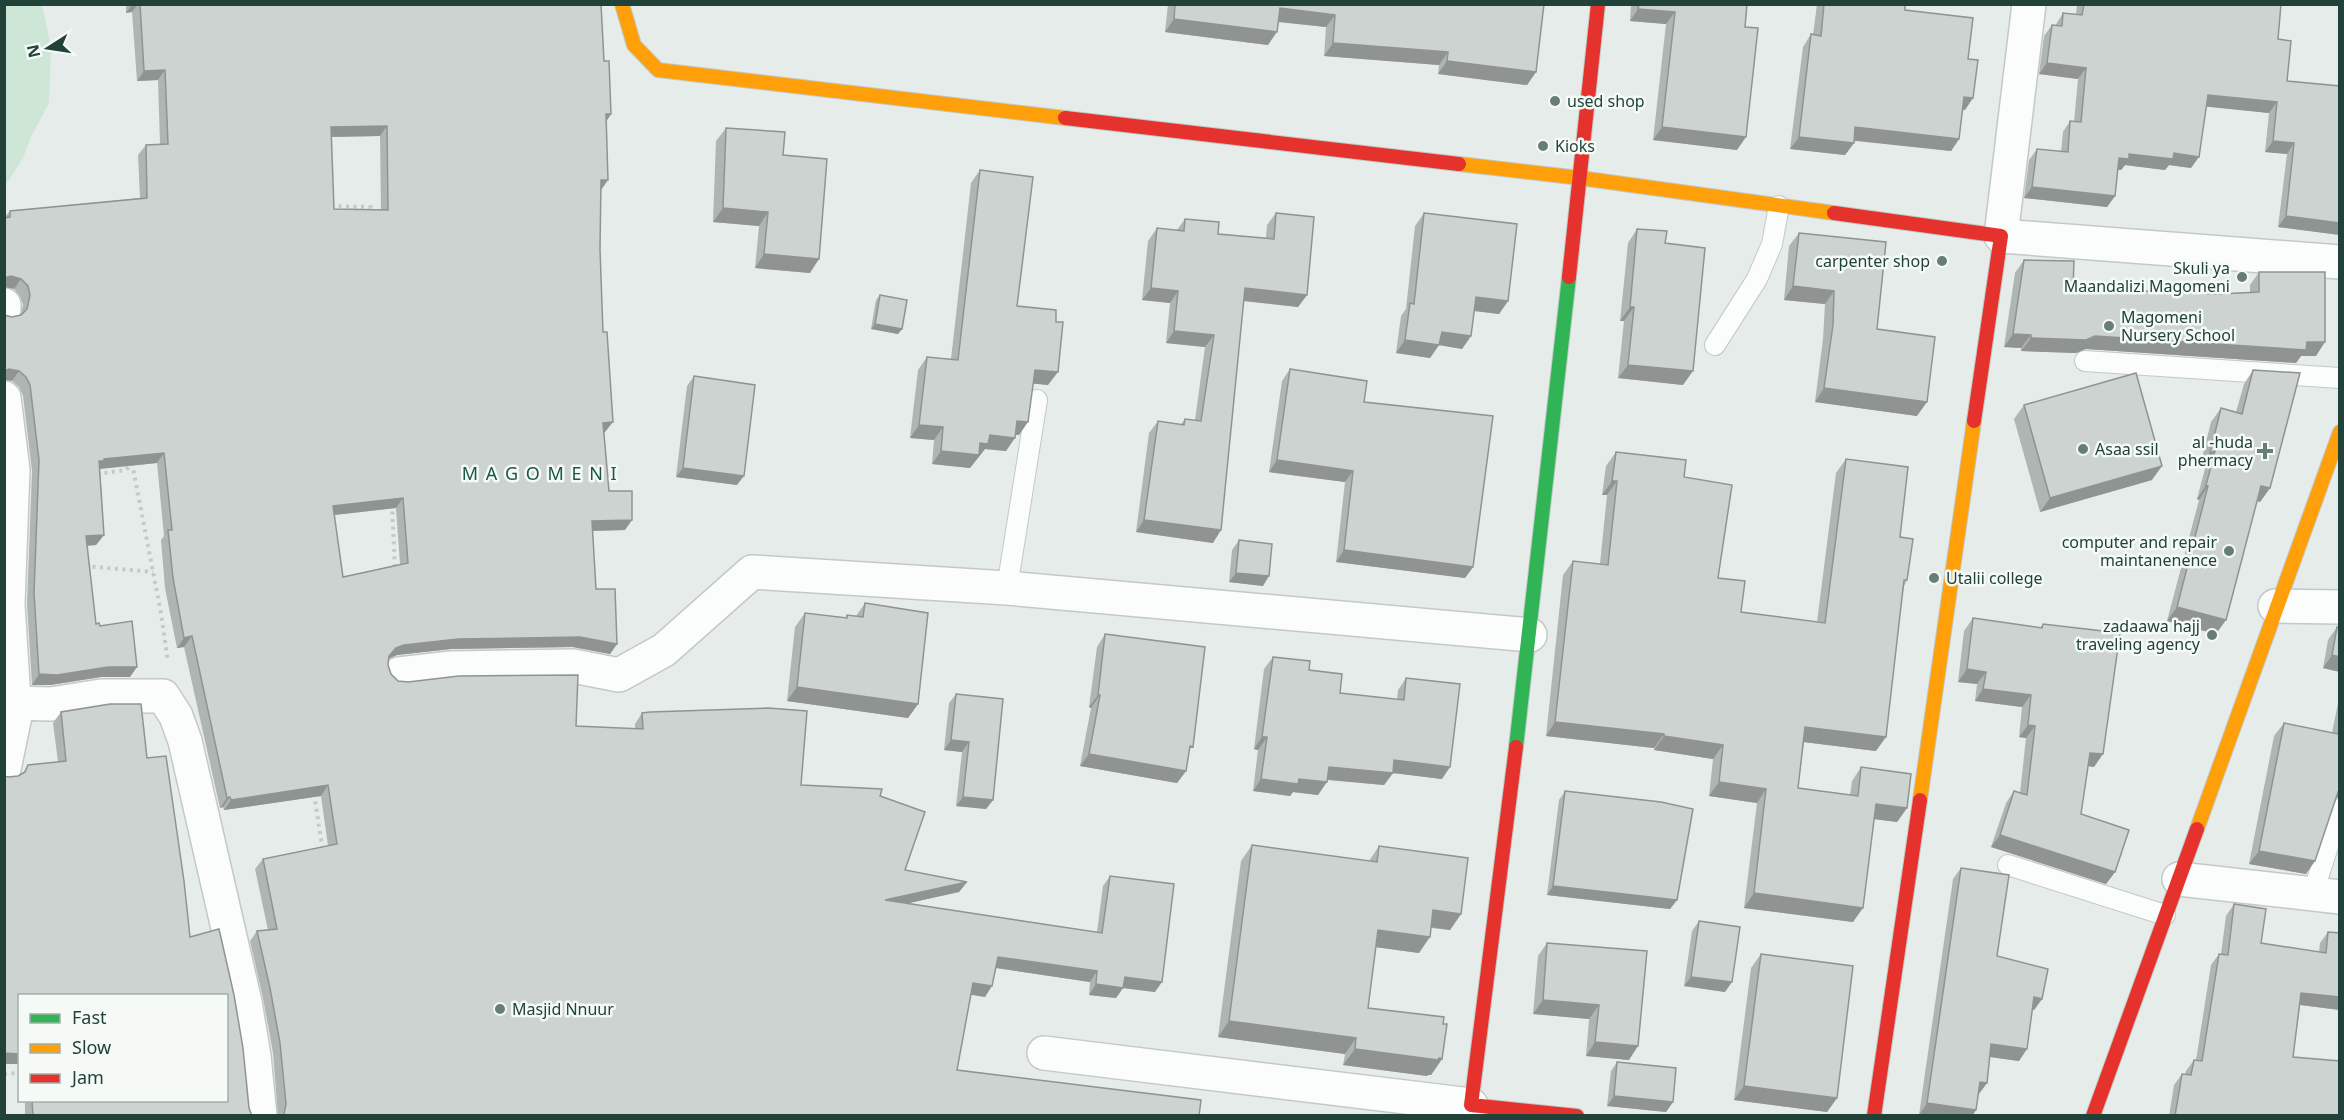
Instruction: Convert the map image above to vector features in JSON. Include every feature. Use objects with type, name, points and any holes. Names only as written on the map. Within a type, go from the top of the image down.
[{"type":"street","points":[[622,4],[634,45],[658,70],[1580,178],[2001,236],[2340,262]]},
{"type":"street","points":[[1470,1110],[1530,635],[1598,4]]},
{"type":"street","points":[[1874,1116],[2001,236],[2029,4]]},
{"type":"street","points":[[4,398],[13,470],[8,604],[15,716],[4,769]]},
{"type":"street","points":[[2092,1116],[2340,432]]},
{"type":"street","points":[[399,674],[451,668],[573,666],[619,675],[664,650],[752,572],[1007,588],[1530,635]]},
{"type":"street","points":[[2275,606],[2340,607]]},
{"type":"street","points":[[14,703],[51,704],[100,696],[163,696],[176,716],[185,741],[245,1002],[254,1056],[260,1116]]},
{"type":"street","points":[[2179,879],[2326,895]]},
{"type":"street","points":[[1044,1053],[1470,1110],[1576,1116]]},
{"type":"lane","points":[[1715,345],[1757,279],[1772,244],[1779,206]]},
{"type":"lane","points":[[2085,361],[2340,378]]},
{"type":"lane","points":[[1007,588],[1037,400]]},
{"type":"lane","points":[[2326,895],[2340,809]]},
{"type":"lane","points":[[2008,865],[2165,915]]},
{"type":"path","points":[[329,206],[371,207],[371,219]]},
{"type":"path","points":[[88,475],[126,470],[132,462],[153,572],[176,716]]},
{"type":"path","points":[[390,493],[394,516],[395,575]]},
{"type":"path","points":[[75,565],[153,572]]},
{"type":"path","points":[[312,786],[324,854]]},
{"type":"green space","points":[[5,4],[42,5],[51,47],[49,103],[23,158],[5,186]]},
{"type":"building","points":[[140,4],[601,4],[604,61],[609,61],[611,114],[606,114],[608,180],[601,180],[600,249],[603,332],[607,332],[613,422],[603,423],[609,491],[632,491],[632,520],[592,521],[596,589],[615,589],[617,644],[580,637],[458,639],[404,645],[396,648],[389,656],[388,665],[391,674],[398,681],[408,682],[459,676],[578,675],[576,726],[643,729],[642,713],[650,712],[768,708],[807,711],[801,785],[882,789],[880,796],[925,812],[905,870],[967,882],[885,900],[1102,933],[1110,876],[1174,884],[1162,982],[1125,977],[1123,988],[1096,984],[1097,971],[998,957],[992,986],[973,983],[957,1070],[1201,1100],[1199,1116],[283,1116],[286,1104],[280,1043],[257,931],[277,929],[263,859],[337,844],[328,785],[231,800],[230,797],[227,798],[192,636],[184,638],[173,578],[168,530],[172,530],[164,453],[99,461],[104,535],[86,536],[96,624],[99,623],[100,626],[132,621],[137,667],[108,667],[57,675],[39,674],[34,593],[39,460],[30,385],[19,371],[9,369],[4,371],[4,315],[12,317],[21,315],[27,309],[30,295],[28,286],[21,279],[11,276],[4,278],[4,218],[10,217],[10,211],[147,198],[146,145],[168,144],[165,70],[144,71]],"holes":[[[387,126],[388,210],[334,209],[331,127]],[[403,498],[408,563],[343,577],[333,506]]]},
{"type":"building","points":[[1175,4],[1544,4],[1536,72],[1447,61],[1448,52],[1333,43],[1335,15],[1280,8],[1277,32],[1174,19]]},
{"type":"building","points":[[1639,4],[1747,4],[1745,27],[1758,28],[1746,137],[1662,127],[1675,12],[1638,9]]},
{"type":"building","points":[[1824,4],[1905,4],[1905,10],[1973,18],[1968,59],[1978,60],[1973,98],[1964,97],[1959,139],[1855,127],[1854,143],[1799,137],[1811,34],[1821,36]]},
{"type":"building","points":[[2084,4],[2281,4],[2278,39],[2291,41],[2287,81],[2340,86],[2340,223],[2286,216],[2294,143],[2273,141],[2277,102],[2208,95],[2199,157],[2174,153],[2173,159],[2129,154],[2129,159],[2119,158],[2115,196],[2032,187],[2037,149],[2068,152],[2070,121],[2081,122],[2086,68],[2047,63],[2052,25],[2062,26],[2063,13],[2082,15]]},
{"type":"building","points":[[726,128],[785,132],[783,155],[827,159],[819,259],[764,254],[768,212],[723,208]]},
{"type":"building","points":[[980,170],[1033,177],[1017,306],[1056,310],[1056,322],[1063,322],[1058,372],[1035,370],[1028,422],[1017,421],[1015,438],[990,435],[988,444],[980,443],[979,455],[941,451],[943,427],[919,425],[927,357],[958,360]]},
{"type":"building","points":[[1276,213],[1314,217],[1307,295],[1245,288],[1221,530],[1144,520],[1158,421],[1184,425],[1185,419],[1201,421],[1214,335],[1174,331],[1178,291],[1151,288],[1157,228],[1184,231],[1185,219],[1219,222],[1218,234],[1274,239]]},
{"type":"building","points":[[1424,213],[1517,224],[1508,301],[1476,297],[1471,336],[1442,332],[1439,345],[1405,340],[1410,303],[1414,304]]},
{"type":"building","points":[[1637,229],[1667,231],[1665,243],[1705,248],[1693,371],[1628,365],[1634,307],[1630,307]]},
{"type":"building","points":[[1799,233],[1886,242],[1877,329],[1935,337],[1927,402],[1824,388],[1833,325],[1834,291],[1793,286]]},
{"type":"building","points":[[2024,260],[2074,261],[2073,288],[2219,294],[2259,292],[2259,272],[2325,272],[2325,342],[2307,342],[2306,350],[2095,336],[2086,340],[2031,338],[2031,335],[2013,334]]},
{"type":"building","points":[[880,295],[907,300],[902,329],[875,324]]},
{"type":"building","points":[[1290,369],[1367,381],[1364,402],[1493,416],[1473,567],[1344,550],[1353,471],[1277,460]]},
{"type":"building","points":[[2253,370],[2300,373],[2270,488],[2261,486],[2226,620],[2177,607],[2208,486],[2206,485],[2215,451],[2210,453],[2221,408],[2242,414]]},
{"type":"building","name":"Asaa ssil","points":[[2136,373],[2162,466],[2050,498],[2024,405]]},
{"type":"building","points":[[694,376],[755,385],[744,476],[683,468]]},
{"type":"building","points":[[1616,452],[1686,460],[1684,477],[1732,485],[1718,578],[1745,581],[1741,612],[1825,623],[1846,459],[1908,467],[1900,537],[1913,539],[1907,580],[1904,580],[1886,737],[1805,727],[1798,788],[1858,796],[1861,767],[1911,774],[1907,808],[1876,804],[1863,908],[1754,893],[1766,789],[1719,782],[1723,745],[1664,736],[1664,734],[1555,722],[1573,561],[1608,565],[1617,481],[1612,481]]},
{"type":"building","points":[[1239,540],[1272,544],[1269,576],[1236,573]]},
{"type":"building","points":[[865,603],[928,613],[918,704],[797,687],[805,613],[847,618],[847,615],[863,617]]},
{"type":"building","points":[[1973,618],[2042,628],[2043,624],[2120,633],[2103,754],[2090,753],[2081,814],[2129,830],[2115,872],[2000,835],[2014,791],[2027,795],[2035,726],[2028,725],[2031,695],[1983,689],[1986,672],[1967,669]]},
{"type":"building","points":[[2337,627],[2340,627],[2340,657],[2332,655]]},
{"type":"building","points":[[1105,634],[1205,647],[1193,747],[1190,746],[1186,771],[1089,754],[1100,695],[1098,695]]},
{"type":"building","points":[[1273,657],[1310,661],[1309,670],[1342,674],[1340,693],[1404,700],[1406,678],[1460,684],[1450,767],[1394,760],[1393,773],[1329,767],[1327,782],[1299,779],[1298,784],[1261,779],[1267,737],[1262,737]]},
{"type":"building","points":[[956,694],[1003,699],[993,800],[963,797],[969,742],[951,740]]},
{"type":"building","points":[[110,704],[141,704],[147,758],[166,756],[190,937],[219,929],[234,995],[252,1116],[33,1116],[32,1102],[228,1102],[228,994],[18,994],[18,1054],[4,1053],[4,776],[18,776],[25,772],[28,765],[66,761],[61,712]]},
{"type":"building","points":[[2284,723],[2338,734],[2340,727],[2340,790],[2315,861],[2259,851]]},
{"type":"building","points":[[1565,791],[1661,802],[1693,809],[1677,900],[1553,886]]},
{"type":"building","points":[[1252,845],[1377,862],[1379,846],[1468,858],[1461,914],[1433,910],[1430,937],[1378,930],[1368,1008],[1444,1017],[1443,1024],[1447,1024],[1442,1059],[1355,1049],[1356,1038],[1229,1021]]},
{"type":"building","points":[[1961,868],[2009,875],[1997,956],[2048,969],[2042,999],[2034,997],[2027,1049],[1991,1044],[1987,1083],[1980,1082],[1976,1110],[1927,1103]]},
{"type":"building","points":[[2234,904],[2266,909],[2261,943],[2326,953],[2328,932],[2340,933],[2340,997],[2301,993],[2293,1057],[2340,1061],[2340,1116],[2175,1116],[2182,1074],[2191,1075],[2194,1060],[2202,1061],[2219,954],[2228,955]]},
{"type":"building","points":[[1699,921],[1740,927],[1732,982],[1691,977]]},
{"type":"building","points":[[1547,943],[1647,951],[1638,1046],[1595,1042],[1599,1005],[1543,1000]]},
{"type":"building","points":[[1761,954],[1853,966],[1837,1098],[1744,1086]]},
{"type":"building","points":[[1617,1062],[1676,1068],[1673,1102],[1614,1096]]},
{"type":"traffic: fast","points":[[1516,747],[1569,277]]},
{"type":"traffic: slow","points":[[622,4],[634,45],[658,70],[1065,118]]},
{"type":"traffic: slow","points":[[1459,164],[1834,213]]},
{"type":"traffic: slow","points":[[1920,800],[1974,421]]},
{"type":"traffic: slow","points":[[2197,829],[2340,432]]},
{"type":"traffic: jam","points":[[1569,277],[1598,4]]},
{"type":"traffic: jam","points":[[1065,118],[1459,164]]},
{"type":"traffic: jam","points":[[1834,213],[2001,236],[1974,421]]},
{"type":"traffic: jam","points":[[1516,747],[1471,1105],[1577,1116]]},
{"type":"traffic: jam","points":[[1874,1116],[1920,800]]},
{"type":"traffic: jam","points":[[2093,1116],[2197,829]]},
{"type":"place","name":"used shop","points":[[1555,101]]},
{"type":"place","name":"Kioks","points":[[1543,146]]},
{"type":"place","name":"carpenter shop","points":[[1942,261]]},
{"type":"place","name":"Skuli ya Maandalizi Magomeni","points":[[2242,277]]},
{"type":"place","name":"Magomeni Nursery School","points":[[2109,326]]},
{"type":"place","name":"Asaa ssil","points":[[2083,449]]},
{"type":"place","name":"al -huda phermacy","points":[[2265,451]]},
{"type":"place","name":"computer and repair maintanenence","points":[[2229,551]]},
{"type":"place","name":"Utalii college","points":[[1934,578]]},
{"type":"place","name":"zadaawa hajj traveling agency","points":[[2212,635]]},
{"type":"place","name":"Masjid Nnuur","points":[[500,1009]]},
{"type":"district","name":"M A G O M E N I","points":[[540,473]]}]
